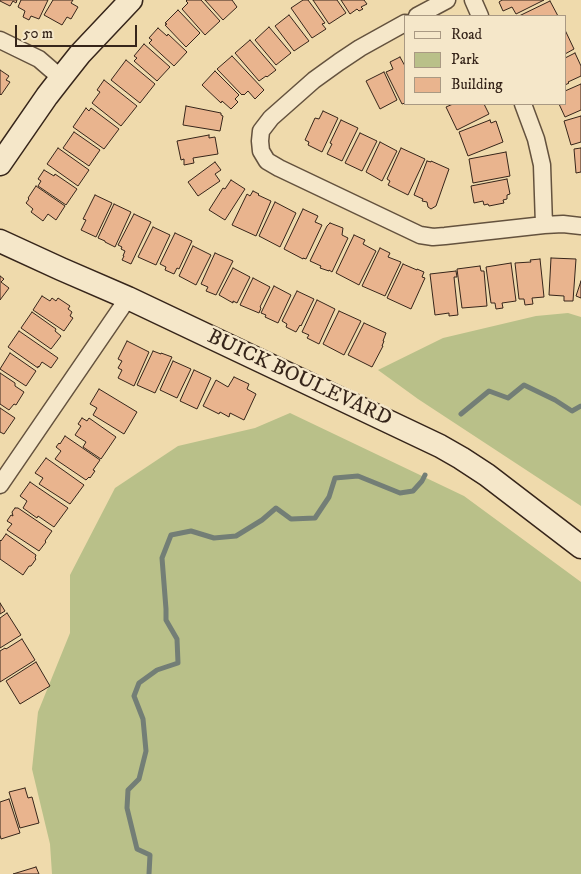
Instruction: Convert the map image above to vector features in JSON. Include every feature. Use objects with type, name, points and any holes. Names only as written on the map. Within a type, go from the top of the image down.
[{"type":"street","points":[[0,164],[60,78],[131,0]]},
{"type":"street","points":[[420,15],[447,0]]},
{"type":"street","points":[[473,0],[480,15]]},
{"type":"street","points":[[404,24],[339,62],[314,80],[271,118],[261,132],[260,141],[261,151],[267,161],[420,235],[433,237],[544,225],[563,224],[581,226]]},
{"type":"street","points":[[0,40],[39,59],[60,78]]},
{"type":"street","points":[[523,105],[536,139],[542,165],[544,225]]},
{"type":"street","name":"BUICK BOULEVARD","points":[[0,240],[412,432],[461,458],[487,475],[581,546]]},
{"type":"street","points":[[0,484],[128,298]]},
{"type":"green space","points":[[568,313],[581,317],[581,506],[418,399],[378,370],[443,338],[536,316]]},
{"type":"green space","points":[[290,413],[464,496],[581,582],[581,874],[52,874],[50,844],[32,769],[38,712],[70,633],[70,575],[115,488],[178,446],[255,428]]},
{"type":"building","points":[[0,0],[17,0],[16,3],[13,1],[10,6]]},
{"type":"building","points":[[21,0],[48,0],[39,19],[31,16],[29,20],[23,17],[25,11],[18,7]]},
{"type":"building","points":[[53,0],[73,0],[71,3],[78,7],[71,19],[67,17],[62,25],[44,15]]},
{"type":"building","points":[[187,0],[201,0],[220,21],[205,35],[182,9],[188,3]]},
{"type":"building","points":[[205,0],[232,0],[237,7],[223,20]]},
{"type":"building","points":[[303,0],[308,0],[325,23],[322,24],[326,29],[312,38],[291,8]]},
{"type":"building","points":[[313,0],[337,0],[346,13],[329,24]]},
{"type":"building","points":[[341,0],[364,0],[367,4],[361,7],[363,9],[359,11],[357,9],[350,14]]},
{"type":"building","points":[[502,0],[544,0],[516,14],[512,7],[503,11],[499,2]]},
{"type":"building","points":[[550,1],[557,15],[521,15]]},
{"type":"building","points":[[178,10],[200,33],[186,47],[165,25]]},
{"type":"building","points":[[289,15],[309,41],[294,51],[275,26]]},
{"type":"building","points":[[269,27],[291,53],[276,65],[255,40]]},
{"type":"building","points":[[158,28],[167,36],[168,34],[187,52],[174,66],[149,43],[152,40],[149,38]]},
{"type":"building","points":[[566,32],[574,49],[566,53]]},
{"type":"building","points":[[250,40],[276,70],[259,81],[235,53]]},
{"type":"building","points":[[144,44],[170,67],[157,81],[134,61],[137,58],[134,56]]},
{"type":"building","points":[[575,53],[581,66],[581,76],[566,84],[566,58]]},
{"type":"building","points":[[232,56],[264,90],[255,99],[248,91],[242,95],[217,69]]},
{"type":"building","points":[[400,57],[404,64],[404,103],[402,104],[386,72],[393,69],[390,62]]},
{"type":"building","points":[[126,60],[155,84],[140,103],[111,80]]},
{"type":"building","points":[[0,70],[9,76],[6,80],[10,82],[1,95],[0,94]]},
{"type":"building","points":[[215,71],[239,95],[235,99],[238,102],[231,109],[222,101],[221,103],[202,85]]},
{"type":"building","points":[[384,72],[397,100],[380,109],[366,81]]},
{"type":"building","points":[[104,80],[137,106],[121,126],[92,103],[100,92],[97,90]]},
{"type":"building","points":[[581,84],[581,110],[565,117],[559,105],[566,105],[566,91]]},
{"type":"building","points":[[451,105],[484,105],[489,114],[457,130],[446,107]]},
{"type":"building","points":[[186,106],[221,113],[223,116],[220,131],[183,125]]},
{"type":"building","points":[[86,108],[89,111],[91,108],[119,129],[104,149],[73,127]]},
{"type":"building","points":[[323,111],[338,118],[322,152],[308,145],[309,142],[305,140],[315,118],[319,119]]},
{"type":"building","points":[[581,116],[581,142],[571,145],[564,121]]},
{"type":"building","points":[[341,120],[358,128],[342,161],[327,154]]},
{"type":"building","points":[[490,120],[491,123],[496,121],[503,142],[468,156],[459,132]]},
{"type":"building","points":[[74,132],[100,150],[89,166],[63,148]]},
{"type":"building","points":[[360,133],[377,141],[362,171],[345,163]]},
{"type":"building","points":[[209,135],[209,138],[215,137],[218,154],[193,158],[194,163],[184,165],[184,159],[181,160],[177,141]]},
{"type":"building","points":[[380,142],[397,151],[382,181],[366,172]]},
{"type":"building","points":[[58,148],[89,170],[78,186],[47,164]]},
{"type":"building","points":[[401,148],[425,159],[408,195],[388,185],[390,181],[387,179]]},
{"type":"building","points":[[581,148],[581,172],[576,173],[574,149]]},
{"type":"building","points":[[506,152],[510,176],[473,183],[469,159]]},
{"type":"building","points":[[427,161],[449,169],[436,206],[431,209],[428,207],[427,202],[414,195]]},
{"type":"building","points":[[215,162],[221,170],[215,174],[220,181],[198,196],[188,182]]},
{"type":"building","points":[[44,170],[54,176],[55,174],[77,189],[66,205],[38,186],[41,181],[38,179]]},
{"type":"building","points":[[507,179],[510,194],[507,195],[507,199],[503,200],[504,203],[489,206],[488,204],[484,205],[483,201],[474,203],[471,186]]},
{"type":"building","points":[[231,180],[245,189],[225,220],[209,210],[223,188],[225,189]]},
{"type":"building","points":[[36,186],[65,206],[56,220],[48,214],[43,221],[31,212],[33,209],[26,203]]},
{"type":"building","points":[[253,191],[271,201],[256,236],[232,225],[247,194],[250,196]]},
{"type":"building","points":[[95,195],[112,203],[96,237],[81,230],[86,220],[83,219]]},
{"type":"building","points":[[275,202],[296,213],[280,247],[259,236]]},
{"type":"building","points":[[114,204],[131,212],[115,247],[98,238]]},
{"type":"building","points":[[303,209],[318,216],[315,222],[322,225],[306,259],[284,249]]},
{"type":"building","points":[[134,214],[151,222],[131,264],[122,260],[125,251],[118,245]]},
{"type":"building","points":[[330,223],[343,228],[342,235],[348,238],[332,272],[320,268],[321,266],[310,261]]},
{"type":"building","points":[[153,227],[170,235],[156,265],[138,257]]},
{"type":"building","points":[[175,233],[192,241],[179,269],[177,268],[174,274],[165,270],[166,267],[160,264]]},
{"type":"building","points":[[354,235],[365,240],[363,244],[376,251],[359,285],[336,273]]},
{"type":"building","points":[[193,246],[211,255],[196,285],[179,276]]},
{"type":"building","points":[[380,248],[390,253],[388,257],[401,262],[385,296],[362,286]]},
{"type":"building","points":[[215,253],[233,261],[216,295],[206,291],[208,287],[201,284]]},
{"type":"building","points":[[551,258],[576,259],[573,301],[564,301],[564,296],[549,295]]},
{"type":"building","points":[[540,259],[544,297],[532,298],[533,304],[525,305],[524,299],[519,299],[515,263],[531,262],[530,260]]},
{"type":"building","points":[[511,263],[516,301],[502,303],[503,308],[496,309],[495,303],[491,303],[486,267]]},
{"type":"building","points":[[403,264],[424,272],[422,277],[425,278],[411,309],[387,298]]},
{"type":"building","points":[[480,266],[481,271],[484,271],[487,306],[462,308],[457,269]]},
{"type":"building","points":[[233,268],[250,277],[237,303],[233,301],[233,303],[219,295]]},
{"type":"building","points":[[456,271],[457,277],[454,277],[458,315],[449,316],[449,313],[435,315],[430,274]]},
{"type":"building","points":[[0,276],[4,279],[1,282],[9,288],[0,300]]},
{"type":"building","points":[[253,278],[270,287],[259,313],[240,305]]},
{"type":"building","points":[[581,281],[581,298],[576,296]]},
{"type":"building","points":[[274,286],[291,295],[278,323],[261,313]]},
{"type":"building","points":[[297,291],[314,299],[301,326],[296,332],[286,327],[287,324],[282,321]]},
{"type":"building","points":[[42,296],[50,301],[52,298],[56,301],[58,298],[70,306],[68,309],[72,312],[70,316],[73,318],[64,331],[33,310]]},
{"type":"building","points":[[317,300],[335,309],[319,344],[307,338],[309,335],[302,332]]},
{"type":"building","points":[[339,311],[361,321],[344,355],[323,344]]},
{"type":"building","points":[[32,312],[56,329],[55,331],[61,336],[51,349],[21,328]]},
{"type":"building","points":[[364,323],[386,333],[383,346],[372,367],[348,355]]},
{"type":"building","points":[[19,331],[58,358],[51,368],[42,362],[38,368],[8,347]]},
{"type":"building","points":[[127,341],[149,352],[134,386],[118,378],[122,370],[118,368],[122,361],[118,359]]},
{"type":"building","points":[[153,351],[172,357],[155,393],[137,385]]},
{"type":"building","points":[[10,353],[36,371],[26,386],[0,369]]},
{"type":"building","points":[[173,361],[191,369],[177,398],[160,390]]},
{"type":"building","points":[[194,370],[211,378],[197,409],[180,401]]},
{"type":"building","points":[[0,373],[24,392],[16,405],[14,404],[9,410],[0,404]]},
{"type":"building","points":[[234,377],[249,384],[247,389],[256,394],[244,420],[230,413],[229,417],[220,412],[219,414],[203,406],[216,380],[228,387]]},
{"type":"building","points":[[99,389],[137,412],[124,434],[93,415],[97,408],[90,404]]},
{"type":"building","points":[[0,408],[15,418],[4,434],[0,432]]},
{"type":"building","points":[[82,418],[87,421],[89,418],[116,437],[101,459],[83,447],[86,442],[75,435],[81,426],[78,424]]},
{"type":"building","points":[[65,436],[100,460],[90,478],[86,480],[55,459],[61,451],[56,447]]},
{"type":"building","points":[[46,458],[84,485],[70,504],[39,484],[43,478],[35,473]]},
{"type":"building","points":[[30,482],[68,508],[54,527],[23,508],[27,501],[20,496]]},
{"type":"building","points":[[15,508],[18,508],[52,531],[39,551],[7,530],[12,524],[7,521],[11,515],[13,516],[12,512]]},
{"type":"building","points":[[6,534],[36,555],[36,559],[23,575],[0,559],[0,540]]},
{"type":"building","points":[[0,603],[5,611],[0,614]]},
{"type":"building","points":[[7,613],[21,635],[0,648],[0,618]]},
{"type":"building","points":[[22,639],[35,660],[0,682],[0,651]]},
{"type":"building","points":[[36,662],[50,686],[20,704],[6,681]]},
{"type":"building","points":[[25,788],[28,798],[32,797],[39,823],[20,828],[9,792]]},
{"type":"building","points":[[9,799],[20,833],[1,839],[0,802]]},
{"type":"building","points":[[36,867],[39,874],[13,874]]},
{"type":"waterway","points":[[461,414],[489,391],[508,398],[524,385],[555,400],[572,411],[581,406]]},
{"type":"waterway","points":[[149,874],[150,855],[137,849],[127,808],[128,790],[139,779],[146,751],[143,719],[134,696],[139,683],[157,670],[178,663],[177,639],[166,620],[162,558],[171,535],[191,531],[214,538],[236,536],[262,520],[276,508],[291,519],[315,518],[329,497],[335,478],[358,476],[400,493],[413,491],[425,475]]}]
